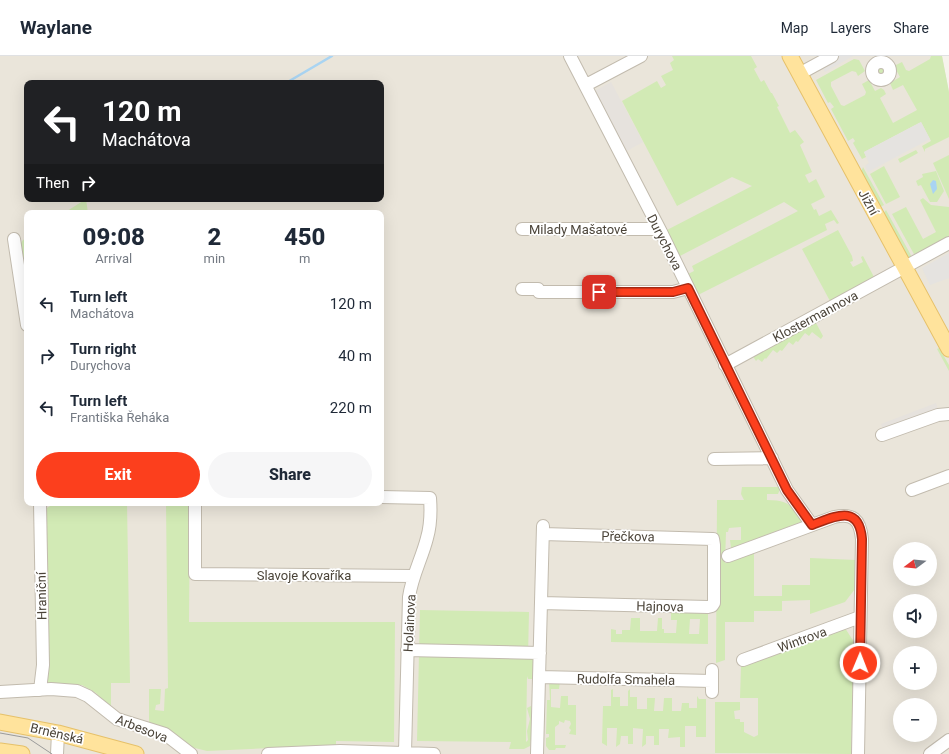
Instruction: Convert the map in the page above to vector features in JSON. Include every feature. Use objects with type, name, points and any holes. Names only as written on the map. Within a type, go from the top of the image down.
[{"type":"main road","name":"Jižní","points":[[790,56],[949,349]]},
{"type":"main road","name":"Brněnská","points":[[0,722],[58,733],[136,754]]},
{"type":"main road","points":[[0,753],[22,754]]},
{"type":"street","name":"Durychova","points":[[570,56],[659,229],[787,490],[812,525]]},
{"type":"street","points":[[586,85],[641,56]]},
{"type":"street","points":[[800,74],[832,56]]},
{"type":"street","name":"Milady Mašatové","points":[[522,229],[659,229]]},
{"type":"street","points":[[14,239],[24,305]]},
{"type":"street","name":"Klostermannova","points":[[725,365],[949,243]]},
{"type":"street","points":[[522,289],[538,289],[539,292],[673,292],[688,288]]},
{"type":"street","points":[[882,435],[938,415],[949,414]]},
{"type":"street","points":[[714,459],[772,458]]},
{"type":"street","points":[[912,490],[949,476]]},
{"type":"street","name":"Holainova","points":[[384,497],[430,498],[431,514],[428,536],[413,576],[409,597],[405,752]]},
{"type":"street","name":"Hraniční","points":[[40,506],[43,665],[40,690]]},
{"type":"street","name":"Slavoje Kovaříka","points":[[195,506],[195,574],[413,576]]},
{"type":"street","points":[[728,556],[834,517],[849,515],[860,525],[862,539],[858,754]]},
{"type":"street","name":"Přečkova","points":[[541,603],[543,530],[713,540]]},
{"type":"street","name":"Hajnova","points":[[541,603],[711,606],[714,600],[713,540]]},
{"type":"street","points":[[537,754],[541,603]]},
{"type":"street","name":"Wintrova","points":[[743,660],[860,617]]},
{"type":"street","points":[[407,650],[540,653]]},
{"type":"street","name":"Rudolfa Smahela","points":[[540,677],[712,681]]},
{"type":"street","name":"Arbesova","points":[[0,692],[40,690],[69,690],[81,692],[91,698],[112,717],[165,734],[191,754]]},
{"type":"street","points":[[57,754],[58,733]]},
{"type":"street","points":[[930,754],[949,740]]},
{"type":"street","points":[[268,754],[340,751],[434,754]]},
{"type":"shaded area","points":[[0,56],[942,56],[949,92],[949,754],[0,754]]},
{"type":"shaded area","points":[[840,56],[853,56],[825,72],[822,66]]},
{"type":"shaded area","points":[[611,82],[643,142],[625,152],[593,92]]},
{"type":"shaded area","points":[[921,122],[930,139],[868,172],[865,166],[869,163],[864,152]]},
{"type":"shaded area","points":[[949,253],[949,278],[930,285],[922,268]]},
{"type":"shaded area","points":[[936,403],[939,412],[884,433],[881,424]]},
{"type":"green space","points":[[672,56],[751,56],[757,67],[754,69],[761,82],[764,80],[772,93],[790,133],[795,130],[804,142],[800,145],[812,172],[805,175],[809,183],[816,179],[825,197],[811,204],[814,210],[816,209],[819,216],[831,210],[839,223],[837,224],[834,220],[825,224],[827,230],[696,296],[688,274],[694,271],[692,266],[798,211],[784,202],[678,257],[665,231],[752,186],[732,177],[677,206],[622,101],[657,81],[661,88],[666,85],[661,76],[673,70],[670,63],[674,60]]},
{"type":"green space","points":[[931,56],[942,56],[949,92],[949,137],[925,149],[925,152],[922,146],[931,141],[921,122],[864,152],[866,157],[862,159],[853,143],[855,141],[853,138],[848,141],[831,109],[834,107],[830,102],[828,103],[816,80],[854,59],[859,60],[865,71],[858,76],[856,72],[852,71],[831,82],[831,86],[841,105],[844,106],[865,95],[866,92],[862,84],[869,80],[875,91],[881,88],[884,90],[886,94],[880,98],[893,123],[917,110],[903,85],[893,90],[890,83],[900,77],[894,66],[902,62],[906,70],[909,71],[930,59]]},
{"type":"green space","points":[[879,67],[883,67],[885,68],[885,76],[879,77],[876,74],[876,70]]},
{"type":"green space","points":[[916,150],[918,153],[900,163],[898,159]]},
{"type":"green space","points":[[949,155],[949,199],[933,163]]},
{"type":"green space","points":[[884,166],[900,197],[886,204],[870,174]]},
{"type":"green space","points":[[863,167],[884,205],[878,208],[861,172]]},
{"type":"green space","points":[[936,171],[944,191],[937,202],[930,202],[921,185],[918,186],[916,181],[923,177],[922,174]]},
{"type":"green space","points":[[923,198],[931,205],[949,207],[949,240],[915,256],[892,214],[906,207],[923,239],[936,232],[920,200]]},
{"type":"green space","points":[[81,202],[86,202],[88,210],[69,210]]},
{"type":"green space","points":[[886,210],[912,257],[907,257],[883,214]]},
{"type":"green space","points":[[838,230],[852,256],[853,261],[850,262],[853,267],[863,262],[861,257],[863,256],[874,277],[830,301],[802,249]]},
{"type":"green space","points":[[24,239],[24,283],[18,250]]},
{"type":"green space","points":[[815,321],[823,336],[821,339],[812,332],[809,336],[805,333],[798,342],[796,341],[793,345],[789,342],[782,351],[780,350],[777,353],[773,350],[762,362],[758,359],[756,361],[752,355]]},
{"type":"green space","points":[[939,348],[949,365],[949,371],[937,349]]},
{"type":"green space","points":[[742,487],[781,487],[778,494],[767,494],[767,500],[785,502],[796,511],[804,521],[731,548],[730,540],[741,540],[741,527],[729,528],[728,532],[726,532],[725,563],[754,553],[754,596],[782,596],[782,585],[810,585],[810,558],[856,560],[855,589],[845,602],[810,614],[810,600],[782,601],[782,611],[754,611],[754,622],[725,622],[725,660],[716,663],[717,500],[744,500],[741,494]]},
{"type":"green space","points":[[50,506],[127,506],[130,683],[111,683],[111,710],[96,693],[82,685],[46,685],[44,510]]},
{"type":"green space","points":[[166,506],[190,506],[189,622],[395,622],[394,742],[336,741],[336,745],[207,751],[183,745],[149,724],[149,689],[161,689],[160,704],[156,705],[155,710],[164,711],[165,689],[168,688]]},
{"type":"green space","points":[[420,610],[529,612],[528,656],[535,660],[536,679],[528,679],[527,676],[526,742],[528,740],[527,731],[530,719],[527,708],[531,706],[533,724],[530,746],[524,749],[509,749],[511,742],[417,741]]},
{"type":"green space","points":[[671,612],[708,613],[708,644],[611,642],[611,629],[616,630],[616,634],[622,634],[622,630],[630,630],[631,618],[640,618],[640,631],[657,631],[658,618],[662,618],[662,629],[664,629],[664,633],[676,633],[677,620],[671,620]],"holes":[[[690,619],[700,619],[699,634],[689,634]]]},
{"type":"green space","points":[[845,628],[854,642],[851,754],[715,753],[715,702],[740,702],[740,710],[734,711],[735,719],[740,719],[740,722],[744,722],[744,732],[754,737],[758,735],[758,698],[740,698],[741,666]]},
{"type":"green space","points":[[549,681],[560,681],[559,689],[551,689],[551,707],[560,708],[561,696],[568,696],[568,705],[576,705],[576,735],[569,734],[571,730],[569,728],[571,724],[570,721],[565,720],[564,723],[559,721],[559,724],[555,727],[555,745],[566,745],[565,748],[556,748],[555,750],[549,750],[546,746],[546,738],[549,737],[549,734],[546,734],[547,700],[550,700]]},
{"type":"green space","points":[[613,689],[613,697],[620,697],[620,706],[628,706],[628,691],[630,689],[630,697],[637,697],[637,709],[647,709],[647,698],[655,698],[654,711],[663,711],[664,698],[672,698],[672,711],[681,711],[682,703],[689,703],[689,708],[697,708],[697,696],[699,699],[706,699],[706,737],[696,737],[696,726],[685,726],[685,747],[680,747],[680,737],[668,738],[669,729],[659,729],[659,745],[654,745],[654,736],[646,736],[646,744],[642,747],[643,729],[633,728],[633,744],[628,744],[628,736],[621,736],[620,744],[616,747],[617,728],[607,728],[607,746],[602,743],[603,706],[611,706],[611,690]]},
{"type":"water","points":[[933,180],[936,181],[937,189],[933,194],[930,184]]},
{"type":"waterway","points":[[291,80],[332,56]]},
{"type":"tram line","points":[[0,733],[28,738],[52,754]]},
{"type":"route","points":[[599,292],[673,292],[688,288],[787,490],[802,513],[812,525],[841,515],[849,515],[860,525],[862,539],[860,663]]}]
